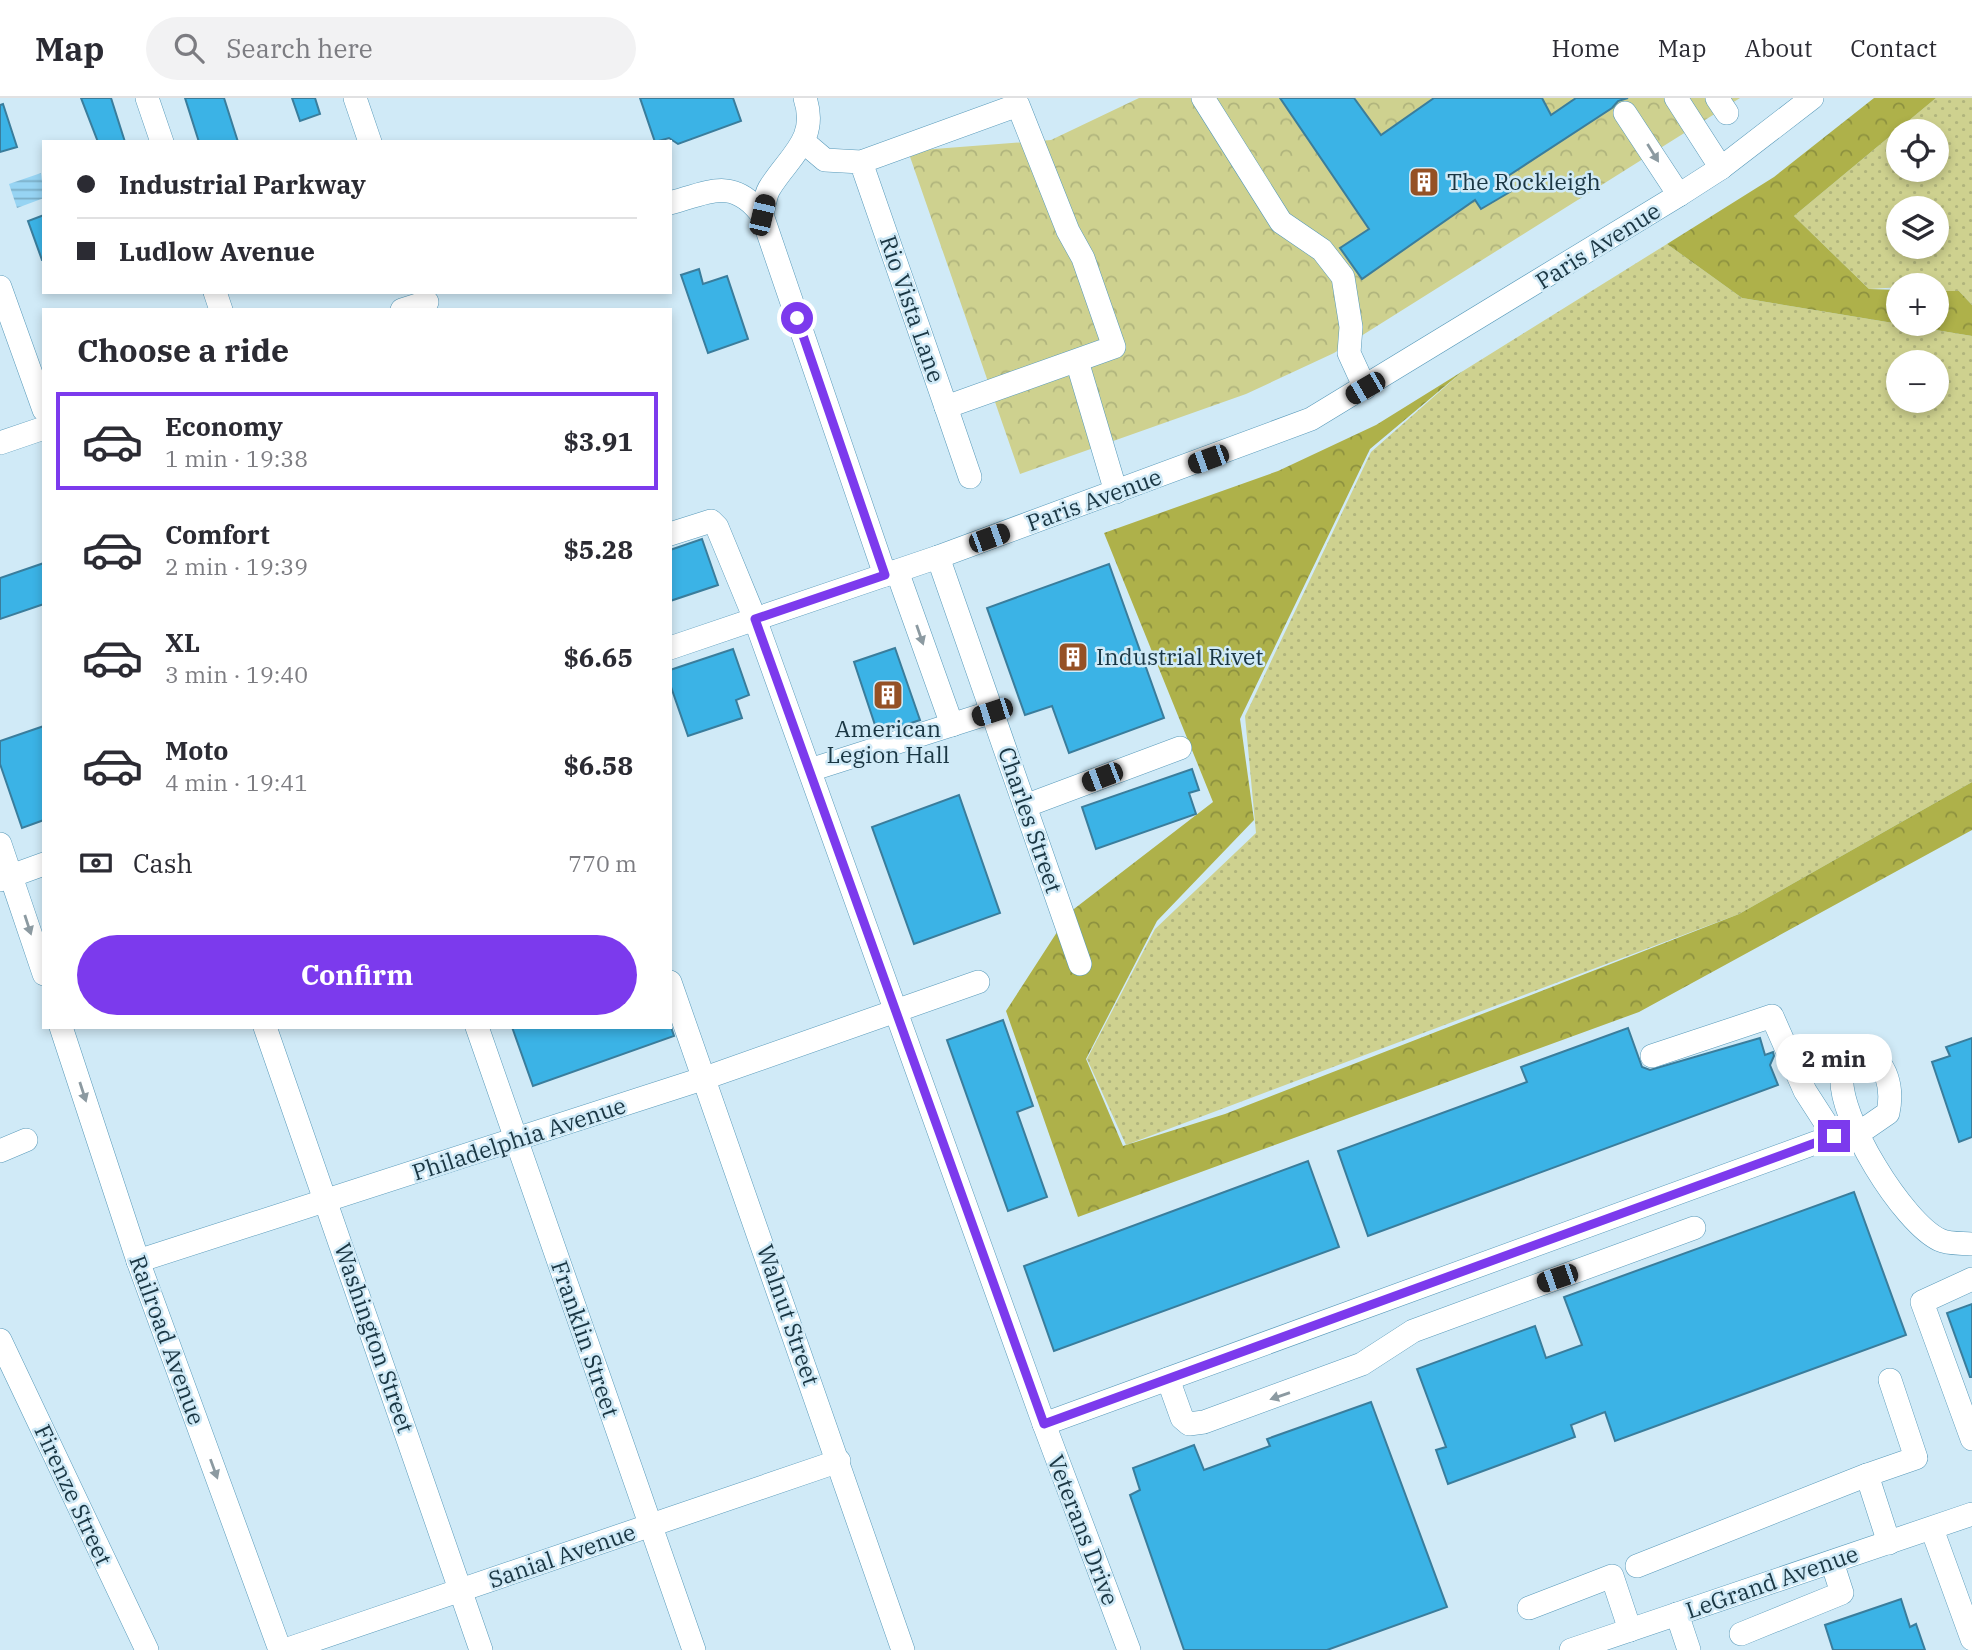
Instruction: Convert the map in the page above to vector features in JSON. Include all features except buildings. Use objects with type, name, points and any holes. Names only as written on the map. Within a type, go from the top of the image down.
[{"type":"street","points":[[147,98],[161,140]]},
{"type":"street","points":[[355,98],[369,140]]},
{"type":"street","points":[[762,215],[768,191],[805,143],[809,129],[805,98]]},
{"type":"street","points":[[1203,98],[1281,222],[1322,250],[1343,277],[1351,327],[1349,353],[1365,388]]},
{"type":"street","points":[[1676,98],[1721,168]]},
{"type":"street","name":"Paris Avenue","points":[[672,647],[938,557],[1311,419],[1611,238],[1721,168],[1805,101]]},
{"type":"street","name":"Rio Vista Lane","points":[[1018,105],[1068,231],[1083,258],[1114,347],[946,407],[861,162],[1018,105]]},
{"type":"street","points":[[1625,113],[1674,198]]},
{"type":"street","points":[[805,143],[825,160],[861,162]]},
{"type":"street","points":[[672,202],[715,190],[736,192],[751,200],[762,215],[891,573],[952,724]]},
{"type":"street","points":[[0,287],[42,404]]},
{"type":"street","points":[[408,308],[427,301]]},
{"type":"street","points":[[1077,361],[1116,492]]},
{"type":"street","points":[[946,407],[970,477]]},
{"type":"street","points":[[0,443],[42,429]]},
{"type":"street","name":"Veterans Drive","points":[[672,533],[711,521],[717,527],[755,619],[1044,1424],[1129,1650]]},
{"type":"street","name":"Charles Street","points":[[938,557],[1080,964]]},
{"type":"street","points":[[810,770],[992,712]]},
{"type":"street","points":[[1025,806],[1180,748]]},
{"type":"street","points":[[0,844],[6,878],[42,969]]},
{"type":"street","points":[[6,878],[42,865]]},
{"type":"street","name":"Philadelphia Avenue","points":[[138,1261],[328,1202],[705,1078],[978,982]]},
{"type":"street","name":"Walnut Street","points":[[672,987],[903,1650]]},
{"type":"street","points":[[1652,1055],[1772,1016],[1805,1091],[1834,1136]]},
{"type":"street","name":"Railroad Avenue","points":[[62,1029],[138,1261],[283,1650]]},
{"type":"street","name":"Washington Street","points":[[266,1029],[328,1202],[481,1650]]},
{"type":"street","name":"Franklin Street","points":[[478,1029],[694,1650]]},
{"type":"street","points":[[1044,1424],[1834,1136],[1857,1130],[1882,1176],[1913,1219],[1941,1241],[1972,1244]]},
{"type":"street","points":[[0,1151],[26,1140]]},
{"type":"street","points":[[1599,1222],[1611,1259]]},
{"type":"street","points":[[1168,1379],[1182,1418],[1189,1424],[1204,1422],[1344,1372],[1396,1345],[1413,1331],[1694,1228]]},
{"type":"street","points":[[1972,1279],[1922,1301],[1972,1439]]},
{"type":"street","points":[[1402,1294],[1413,1331]]},
{"type":"street","name":"Firenze Street","points":[[0,1339],[147,1650]]},
{"type":"street","points":[[1637,1566],[1916,1458],[1890,1380]]},
{"type":"street","name":"Sanial Avenue","points":[[283,1650],[839,1461]]},
{"type":"street","points":[[1867,1475],[1889,1543]]},
{"type":"street","name":"LeGrand Avenue","points":[[1571,1650],[1609,1644],[1630,1630],[1972,1514]]},
{"type":"street","points":[[1932,1529],[1965,1598],[1972,1639]]},
{"type":"street","points":[[1741,1633],[1842,1593],[1832,1562]]},
{"type":"street","points":[[1529,1608],[1612,1576],[1630,1630]]},
{"type":"street","points":[[1678,1614],[1689,1650]]},
{"type":"green space","points":[[1139,98],[1740,98],[1334,353],[1246,394],[1020,474],[908,151],[1051,140]]},
{"type":"green space","points":[[1874,98],[1936,98],[1911,119],[1886,119],[1886,140],[1794,216],[1869,289],[1886,290],[1886,322],[1742,298],[1667,244],[1774,177]]},
{"type":"green space","points":[[1936,98],[1972,98],[1972,305],[1959,291],[1949,291],[1949,273],[1886,273],[1886,288],[1869,289],[1794,216],[1886,140],[1886,182],[1949,182],[1949,119],[1911,119]]},
{"type":"green space","points":[[1667,244],[1742,298],[1886,322],[1886,336],[1949,336],[1949,332],[1972,336],[1972,782],[1739,914],[1126,1145],[1087,1059],[1155,929],[1256,833],[1245,716],[1371,452],[1463,371]]},
{"type":"green space","points":[[1949,291],[1959,291],[1972,305],[1972,336],[1949,332]]},
{"type":"green space","points":[[1463,371],[1370,449],[1240,719],[1254,820],[1157,921],[1086,1059],[1123,1146],[1225,1114],[1739,914],[1972,782],[1972,830],[1639,1012],[1078,1217],[1006,1011],[1070,912],[1213,802],[1104,533],[1278,471],[1376,425]]},
{"type":"water","points":[[41,173],[42,199],[17,208],[9,184]]},
{"type":"place","name":"The Rockleigh","points":[[1424,182]]},
{"type":"place","name":"Industrial Rivet","points":[[1073,657]]},
{"type":"place","name":"American Legion Hall","points":[[888,695]]},
{"type":"route","points":[[797,318],[885,575],[755,619],[1044,1424],[1834,1136]]}]
